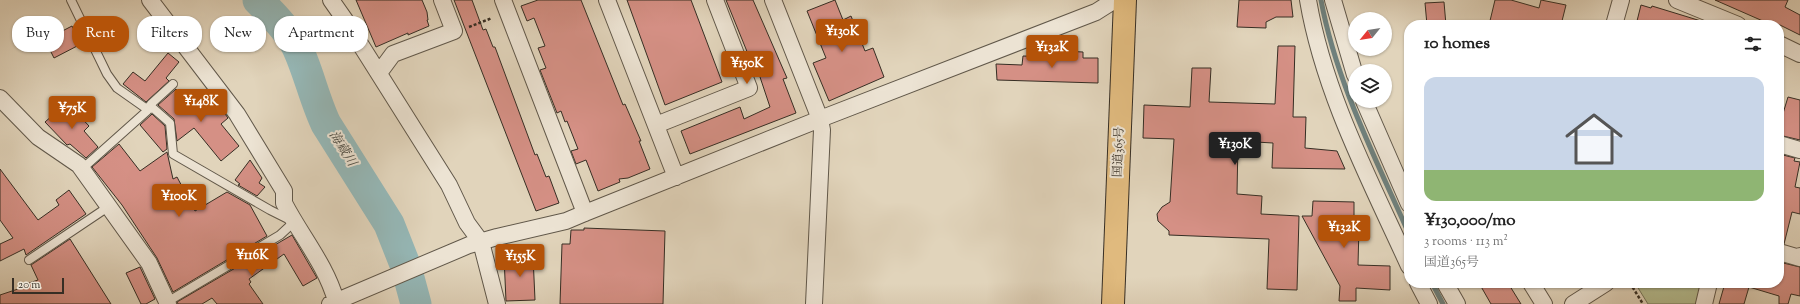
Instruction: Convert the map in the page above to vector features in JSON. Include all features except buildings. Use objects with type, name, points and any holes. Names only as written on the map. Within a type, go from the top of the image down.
[{"type":"highway","name":"国道365号","points":[[1113,304],[1125,0]]},
{"type":"street","points":[[150,0],[237,114],[284,191],[284,203],[332,287],[333,302],[475,244],[566,220],[585,213],[820,119],[1094,6],[1115,0]]},
{"type":"street","points":[[331,0],[379,73],[449,185],[467,223],[497,304]]},
{"type":"street","points":[[379,73],[393,54],[454,31],[442,0]]},
{"type":"street","points":[[607,0],[676,177]]},
{"type":"street","points":[[656,125],[749,88],[715,0]]},
{"type":"street","points":[[773,0],[820,119],[822,130],[814,304]]},
{"type":"street","points":[[1308,0],[1324,67],[1340,110],[1404,255]]},
{"type":"street","points":[[1333,0],[1352,64]]},
{"type":"street","points":[[1615,20],[1620,0]]},
{"type":"street","points":[[1677,0],[1718,20]]},
{"type":"street","points":[[504,4],[585,213]]},
{"type":"street","points":[[1784,46],[1800,54]]},
{"type":"street","points":[[0,98],[38,137],[79,165],[149,263],[168,303]]},
{"type":"street","points":[[1367,108],[1404,193]]},
{"type":"street","points":[[1784,145],[1800,150]]},
{"type":"street","points":[[1784,253],[1800,258],[1800,256]]},
{"type":"street","points":[[1420,288],[1428,304]]},
{"type":"street","points":[[1449,288],[1457,304]]},
{"type":"street","points":[[1534,288],[1544,304]]},
{"type":"street","points":[[1573,304],[1598,288]]},
{"type":"street","points":[[1704,304],[1708,288]]},
{"type":"lane","points":[[71,0],[107,74],[117,88],[144,108],[154,109],[170,123],[173,154],[270,210],[294,222],[280,235],[168,303]]},
{"type":"lane","points":[[82,169],[173,84]]},
{"type":"lane","points":[[29,260],[108,207]]},
{"type":"path","points":[[454,31],[461,31],[498,15],[504,4]]},
{"type":"path","points":[[1633,288],[1644,304]]},
{"type":"green space","points":[[1638,288],[1702,288],[1697,304],[1648,304]]},
{"type":"waterway","name":"海蔵川","points":[[258,0],[274,16],[296,45],[326,124],[389,224],[406,267],[416,304]]},
{"type":"waterway","points":[[1321,0],[1336,61],[1358,120],[1404,223]]},
{"type":"waterway","points":[[1435,288],[1443,304]]}]
